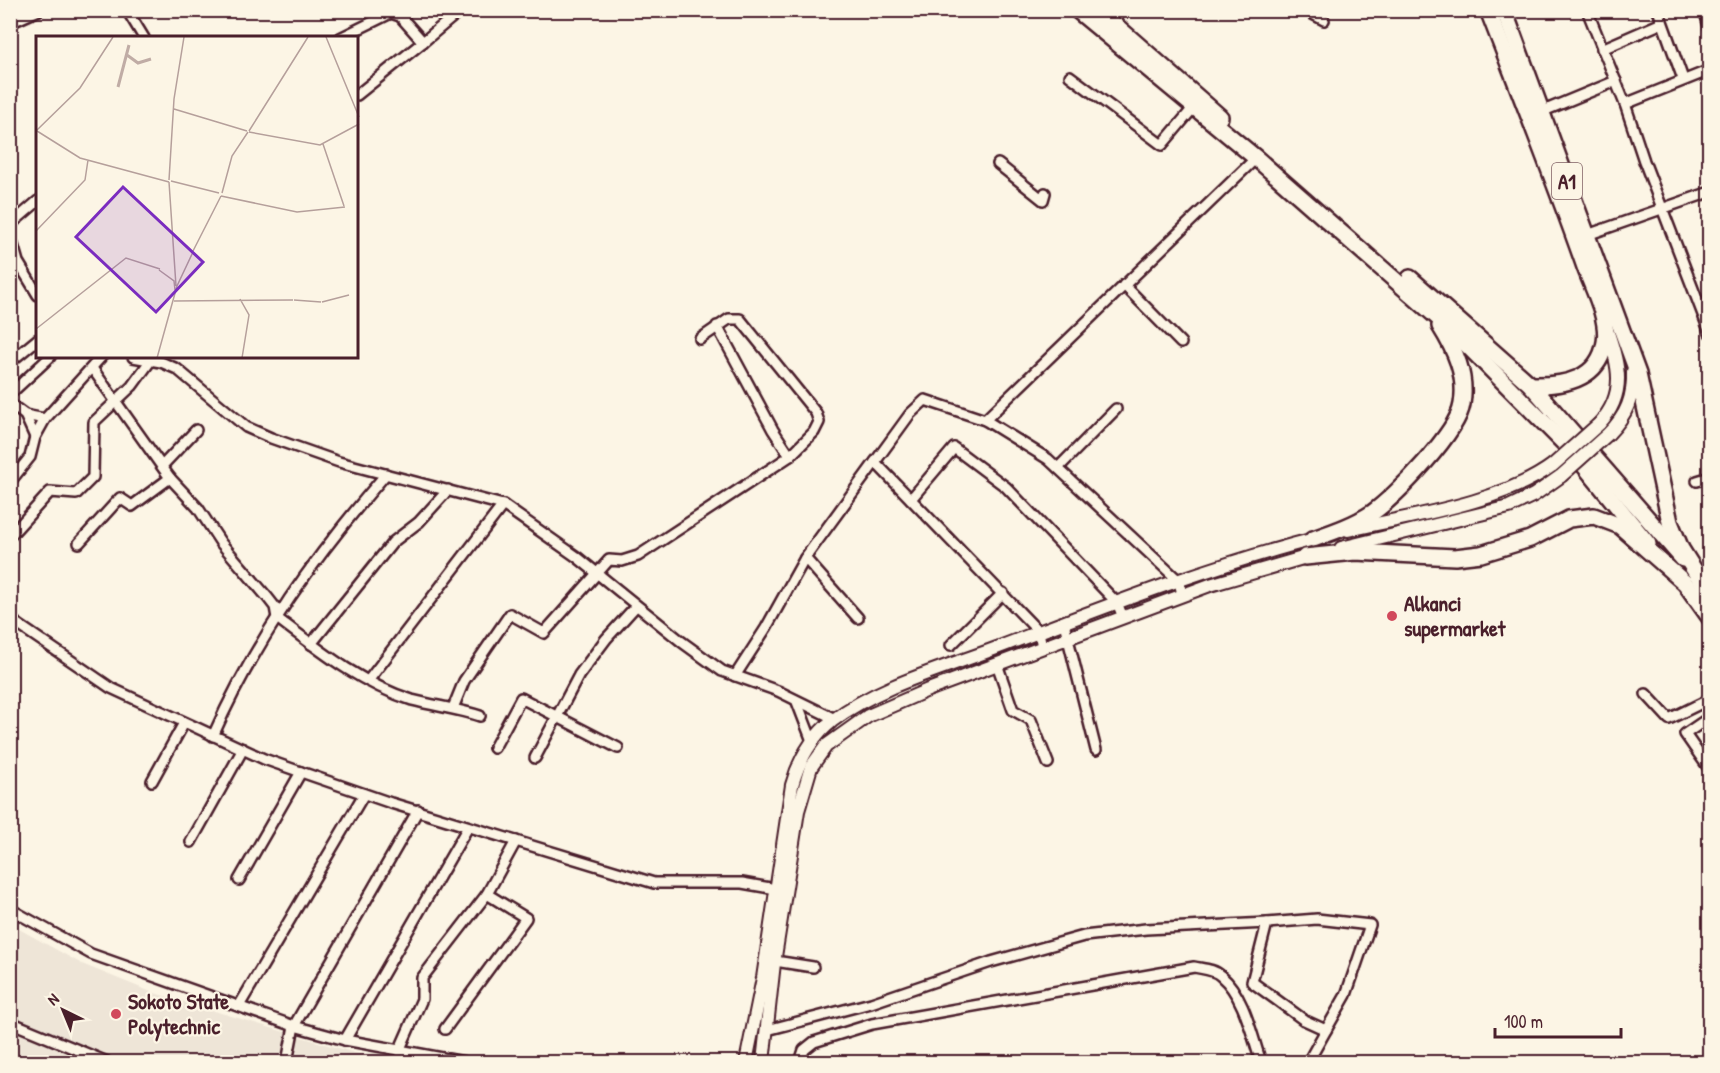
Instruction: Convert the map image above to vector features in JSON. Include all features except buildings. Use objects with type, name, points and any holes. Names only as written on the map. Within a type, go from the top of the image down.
[{"type":"main road","points":[[1077,10],[1256,158],[1417,298],[1574,453],[1641,536],[1689,577]]},
{"type":"main road","points":[[1098,10],[1531,385],[1689,577]]},
{"type":"main road","name":"A1","points":[[1488,10],[1604,323]]},
{"type":"main road","name":"A1","points":[[1504,10],[1630,352],[1644,396],[1670,522],[1689,577],[1710,618]]},
{"type":"main road","points":[[1313,539],[1354,523],[1380,506],[1445,438],[1456,422],[1463,392],[1457,355],[1438,323],[1417,298]]},
{"type":"main road","points":[[1531,385],[1573,382],[1593,369],[1603,351],[1606,333],[1604,323]]},
{"type":"main road","points":[[1305,557],[1355,552],[1455,557],[1481,554],[1530,539],[1569,519],[1594,516],[1608,519],[1620,526],[1689,577]]},
{"type":"main road","name":"A1","points":[[1689,577],[1710,595]]},
{"type":"street","points":[[10,23],[39,10]]},
{"type":"street","points":[[127,10],[143,36]]},
{"type":"street","points":[[358,94],[461,10]]},
{"type":"street","points":[[1305,10],[1324,20]]},
{"type":"street","points":[[1587,10],[1625,104],[1663,209],[1706,312],[1710,333]]},
{"type":"street","points":[[1658,10],[1683,79]]},
{"type":"street","points":[[1705,11],[1710,29]]},
{"type":"street","points":[[344,36],[391,13],[400,16],[423,42]]},
{"type":"street","points":[[1602,50],[1662,24]]},
{"type":"street","points":[[1625,104],[1710,70]]},
{"type":"street","points":[[1070,76],[1162,145],[1194,107]]},
{"type":"street","points":[[1542,112],[1616,81]]},
{"type":"street","points":[[985,420],[1256,158]]},
{"type":"street","points":[[998,164],[1043,200],[1045,193]]},
{"type":"street","points":[[1587,235],[1710,192]]},
{"type":"street","points":[[10,225],[36,203]]},
{"type":"street","points":[[10,234],[18,262],[36,292]]},
{"type":"street","points":[[1124,285],[1181,344]]},
{"type":"street","points":[[453,708],[464,681],[510,614],[544,633],[595,573],[609,560],[622,561],[638,556],[790,456],[817,427],[816,413],[740,319],[733,317],[700,339]]},
{"type":"street","points":[[746,1062],[764,978],[792,785],[802,756],[812,741],[835,719],[893,688],[1214,567],[1313,539],[1500,494],[1528,483],[1553,465],[1599,424],[1616,400],[1620,378],[1616,356],[1604,323]]},
{"type":"street","points":[[717,326],[773,430],[790,456]]},
{"type":"street","points":[[10,362],[36,341]]},
{"type":"street","points":[[763,1062],[775,961],[798,811],[807,777],[818,756],[837,736],[868,716],[928,690],[1182,595],[1305,557],[1509,507],[1534,495],[1561,476],[1619,423],[1632,399],[1633,372],[1630,352]]},
{"type":"street","points":[[10,394],[49,358]]},
{"type":"street","points":[[10,482],[30,457],[35,437],[45,419],[100,358]]},
{"type":"street","points":[[142,358],[159,360],[177,369],[246,426],[271,438],[339,462],[503,505],[722,671],[778,691],[835,719]]},
{"type":"street","points":[[10,536],[50,492],[76,495],[93,477],[94,422],[159,360]]},
{"type":"street","points":[[92,368],[170,477],[198,508],[221,543],[275,607],[277,618],[341,666],[368,681],[410,699],[480,716]]},
{"type":"street","points":[[735,676],[766,628],[805,558],[917,404],[925,400],[985,420],[1058,468],[1179,581],[1182,595]]},
{"type":"street","points":[[10,404],[25,415],[45,419]]},
{"type":"street","points":[[1058,468],[1116,409]]},
{"type":"street","points":[[25,415],[35,437]]},
{"type":"street","points":[[162,466],[195,430]]},
{"type":"street","points":[[911,498],[954,448],[1006,486],[1117,603],[1123,617]]},
{"type":"street","points":[[875,462],[1039,632],[1042,647]]},
{"type":"street","points":[[213,736],[248,662],[302,576],[334,533],[386,474]]},
{"type":"street","points":[[79,543],[120,498],[132,506],[170,477]]},
{"type":"street","points":[[1697,481],[1710,477]]},
{"type":"street","points":[[311,644],[393,542],[419,522],[448,490]]},
{"type":"street","points":[[368,681],[503,505]]},
{"type":"street","points":[[805,558],[858,618]]},
{"type":"street","points":[[951,645],[1003,593]]},
{"type":"street","points":[[535,758],[579,675],[606,639],[636,606]]},
{"type":"street","points":[[10,619],[111,688],[213,736],[301,772],[468,827],[654,883],[683,885],[742,883],[776,889]]},
{"type":"street","points":[[1064,623],[1096,750]]},
{"type":"street","points":[[998,664],[1013,710],[1031,720],[1048,764]]},
{"type":"street","points":[[1646,694],[1669,718],[1710,699]]},
{"type":"street","points":[[494,748],[521,698],[618,748]]},
{"type":"street","points":[[797,702],[812,741]]},
{"type":"street","points":[[1710,717],[1685,734],[1710,770]]},
{"type":"street","points":[[152,782],[184,723]]},
{"type":"street","points":[[191,842],[243,749]]},
{"type":"street","points":[[240,880],[301,772]]},
{"type":"street","points":[[239,1006],[364,794]]},
{"type":"street","points":[[287,1062],[294,1026],[418,810]]},
{"type":"street","points":[[345,1040],[468,827]]},
{"type":"street","points":[[399,1051],[422,999],[422,978],[487,894],[516,841]]},
{"type":"street","points":[[445,1029],[526,918],[487,894]]},
{"type":"street","points":[[10,909],[91,954],[294,1026],[345,1040],[464,1062]]},
{"type":"street","points":[[767,1030],[804,1023],[892,997],[991,962],[1084,936],[1146,929],[1317,919],[1370,925],[1346,995],[1308,1062]]},
{"type":"street","points":[[1267,923],[1252,982],[1304,1020],[1326,1030]]},
{"type":"street","points":[[775,961],[813,967]]},
{"type":"street","points":[[800,1062],[804,1050],[814,1042],[872,1024],[1194,967],[1212,971],[1228,984],[1242,1011],[1261,1062]]},
{"type":"street","points":[[10,1022],[107,1062]]},
{"type":"shaded area","name":"Sokoto State Polytechnic","points":[[10,924],[82,964],[151,992],[385,1062],[11,1062]]},
{"type":"place","name":"Alkanci supermarket","points":[[1392,616]]},
{"type":"place","name":"Sokoto State Polytechnic","points":[[116,1014]]}]
